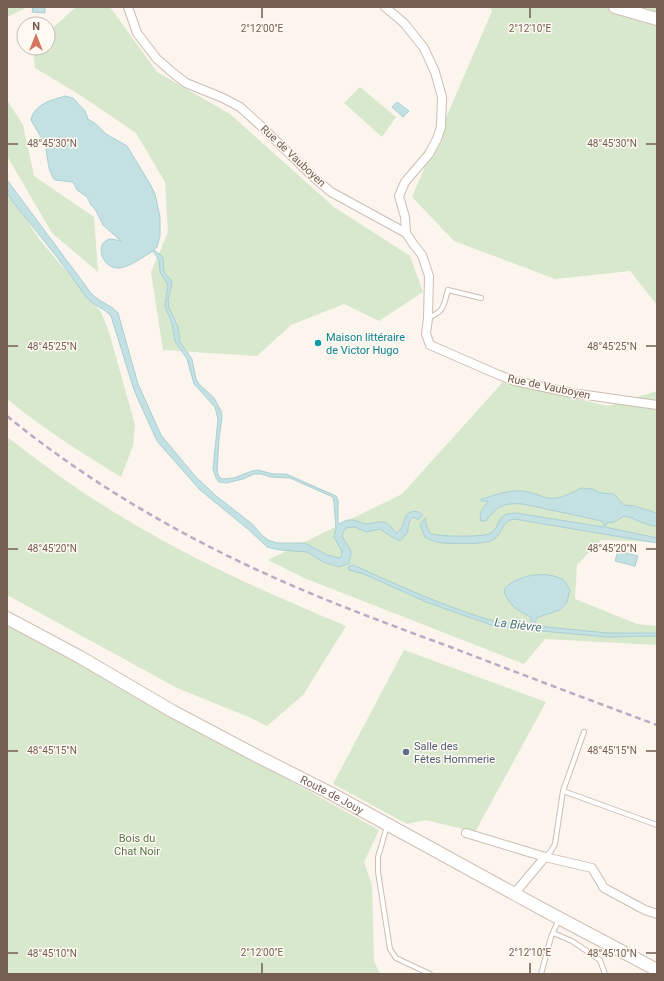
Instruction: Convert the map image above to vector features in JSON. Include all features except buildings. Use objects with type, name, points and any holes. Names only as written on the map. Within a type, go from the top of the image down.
[{"type":"main road","points":[[615,7],[657,19]]},
{"type":"main road","name":"Route de Jouy","points":[[7,618],[80,657],[172,711],[657,970]]},
{"type":"street","name":"Rue de Vauboyen","points":[[128,7],[137,33],[156,59],[173,74],[186,83],[224,98],[240,107],[311,175],[331,192],[406,232],[422,255],[429,276],[426,334],[430,345],[499,376],[515,381],[572,393],[657,406]]},
{"type":"street","points":[[385,7],[404,23],[424,48],[435,72],[442,97],[441,127],[437,140],[429,154],[405,182],[399,196],[405,217],[406,232]]},
{"type":"street","points":[[466,833],[545,857],[592,868],[604,888],[646,910],[657,914]]},
{"type":"street","points":[[514,894],[545,857]]},
{"type":"lane","points":[[428,318],[435,315],[444,306],[448,290],[481,298]]},
{"type":"lane","points":[[545,857],[555,844],[563,791],[584,732]]},
{"type":"lane","points":[[563,791],[657,824]]},
{"type":"lane","points":[[388,825],[378,856],[378,872],[390,949],[396,958],[430,974]]},
{"type":"lane","points":[[541,974],[553,933],[560,919]]},
{"type":"lane","points":[[553,933],[572,941],[600,960],[605,974]]},
{"type":"green space","points":[[7,7],[24,7],[24,9],[7,17]]},
{"type":"green space","points":[[76,7],[110,7],[157,72],[230,114],[334,207],[410,256],[423,292],[379,321],[344,304],[291,325],[257,356],[163,350],[151,272],[168,232],[165,182],[136,133],[80,95],[35,68],[34,56],[56,56],[56,25]]},
{"type":"green space","points":[[490,7],[657,7],[657,305],[630,271],[555,279],[454,241],[412,197],[492,11]]},
{"type":"green space","points":[[360,87],[396,117],[382,137],[344,103]]},
{"type":"green space","points":[[7,100],[23,125],[34,176],[94,217],[98,272],[52,233],[7,156]]},
{"type":"green space","points":[[7,189],[39,239],[101,312],[109,332],[135,425],[133,446],[121,477],[48,430],[7,399]]},
{"type":"green space","points":[[503,382],[608,406],[657,391],[657,542],[601,540],[577,565],[575,599],[637,624],[657,626],[657,645],[545,639],[524,664],[304,578],[268,560],[402,494]]},
{"type":"green space","points":[[7,437],[83,492],[137,526],[195,558],[285,600],[346,626],[303,695],[267,726],[177,688],[7,595]]},
{"type":"green space","name":"Bois du Chat Noir","points":[[7,624],[379,830],[364,862],[372,885],[374,961],[380,974],[7,974]]},
{"type":"green space","points":[[404,650],[546,702],[475,832],[426,820],[407,824],[333,784]]},
{"type":"water","points":[[33,7],[45,7],[45,13],[32,12]]},
{"type":"water","points":[[65,96],[73,98],[85,111],[88,119],[96,124],[106,134],[127,146],[155,194],[160,217],[160,236],[157,247],[154,250],[163,257],[164,272],[171,280],[172,284],[168,300],[169,308],[178,327],[180,342],[192,359],[196,379],[199,384],[214,398],[221,411],[222,417],[217,472],[220,478],[234,478],[258,470],[273,474],[286,474],[336,496],[338,500],[338,522],[340,524],[347,520],[367,524],[383,522],[389,525],[397,533],[409,513],[413,511],[419,512],[422,515],[418,520],[414,517],[409,521],[408,532],[400,541],[380,529],[366,532],[355,527],[346,528],[343,532],[343,536],[351,551],[350,563],[339,567],[323,562],[307,552],[280,550],[267,547],[249,530],[200,490],[157,441],[134,390],[111,316],[87,298],[57,257],[13,202],[7,192],[7,180],[91,293],[97,299],[112,307],[118,313],[138,384],[161,435],[195,476],[215,495],[251,523],[268,540],[277,543],[305,543],[327,555],[339,558],[341,557],[342,551],[334,537],[336,529],[333,497],[290,478],[254,474],[243,479],[226,483],[219,482],[216,478],[213,469],[218,419],[215,407],[194,384],[187,359],[175,341],[172,324],[165,306],[168,285],[160,272],[159,260],[153,251],[124,267],[113,267],[108,264],[102,255],[101,249],[103,244],[112,239],[121,241],[103,225],[87,197],[77,190],[73,182],[55,180],[49,168],[45,144],[31,120],[36,110],[40,106],[49,101]]},
{"type":"water","points":[[397,102],[409,111],[403,117],[392,107]]},
{"type":"water","points":[[581,488],[592,489],[601,493],[614,494],[624,505],[634,506],[657,513],[657,526],[648,525],[624,516],[614,522],[607,523],[605,527],[657,538],[657,543],[514,519],[507,522],[496,537],[489,542],[465,544],[448,543],[436,542],[425,537],[420,525],[425,518],[430,533],[440,535],[478,536],[489,534],[496,527],[501,518],[509,514],[516,513],[603,527],[604,523],[602,521],[523,504],[510,504],[502,506],[494,511],[486,521],[481,521],[480,518],[483,508],[488,501],[481,501],[481,499],[505,492],[516,491],[524,491],[548,498],[557,498],[565,496]]},
{"type":"water","points":[[618,551],[638,556],[635,566],[615,561]]},
{"type":"water","name":"La Bièvre","points":[[353,565],[460,610],[497,622],[531,626],[531,617],[510,603],[504,589],[516,580],[530,576],[553,576],[563,580],[570,590],[567,602],[560,610],[536,618],[536,626],[608,633],[657,633],[657,636],[608,637],[497,627],[426,602],[364,574],[349,570],[348,567]]},
{"type":"railway","points":[[7,416],[72,465],[105,487],[175,529],[247,565],[347,608],[657,725]]},
{"type":"place","name":"Maison littéraire de Victor Hugo","points":[[318,343]]},
{"type":"place","name":"Salle des Fêtes Hommerie","points":[[406,752]]}]
